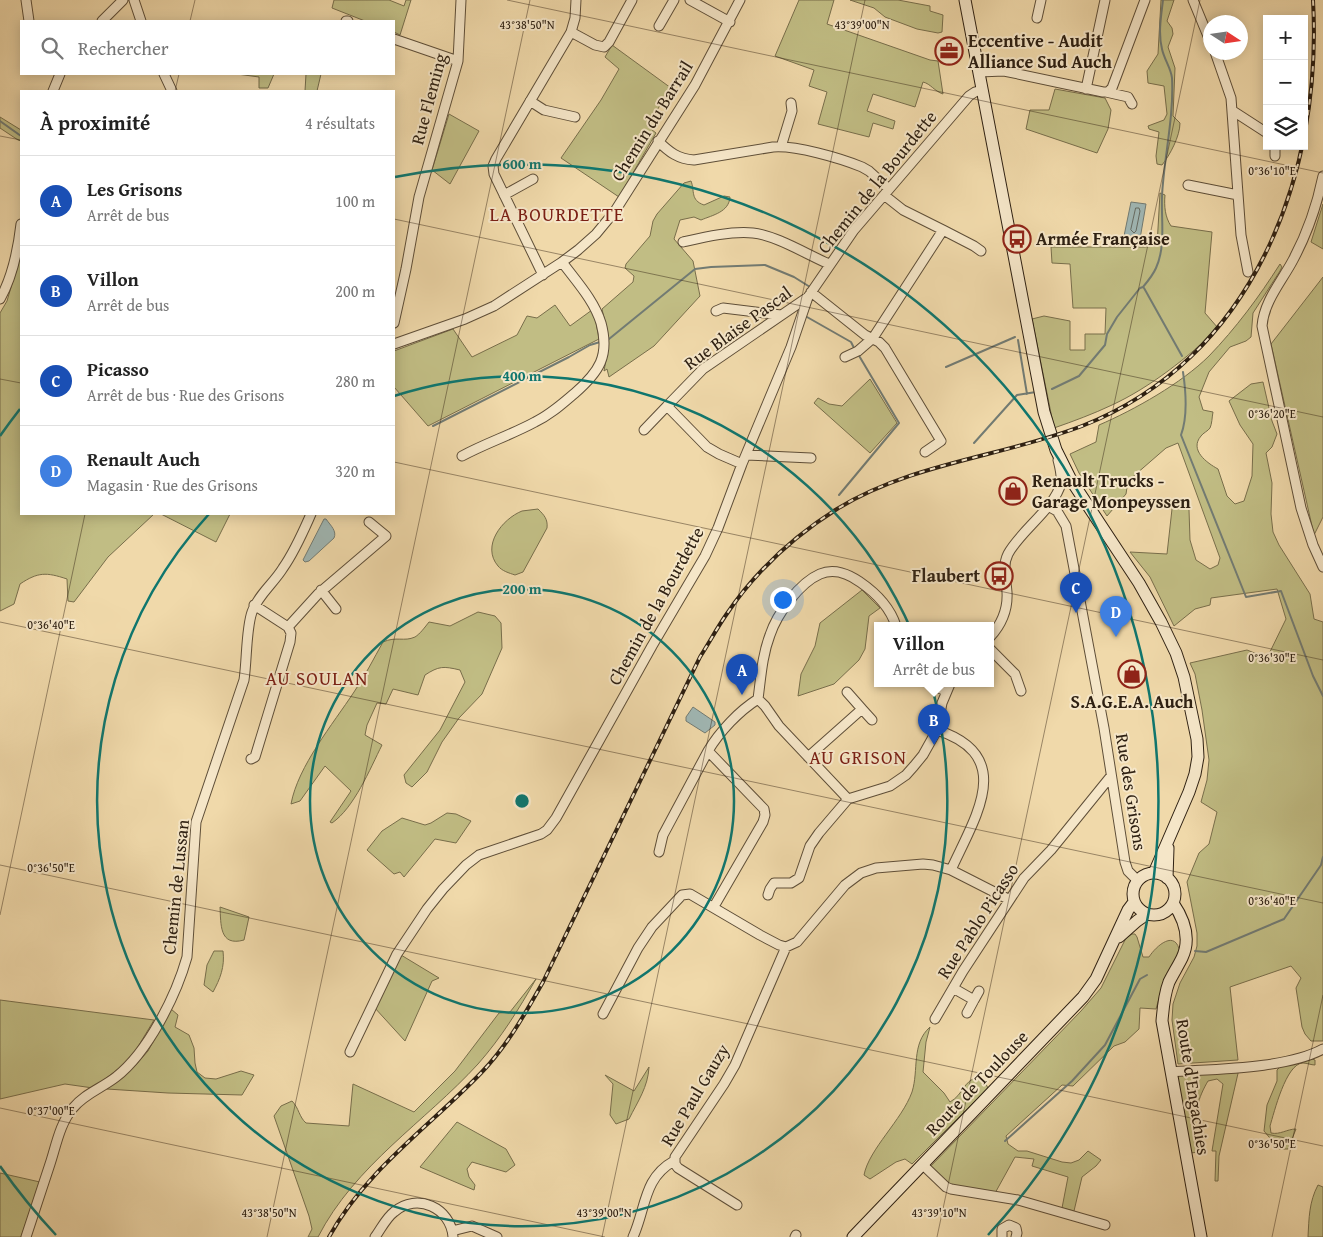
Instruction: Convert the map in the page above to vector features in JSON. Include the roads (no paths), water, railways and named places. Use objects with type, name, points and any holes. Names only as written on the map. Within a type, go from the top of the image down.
[{"type":"main road","points":[[965,0],[1044,412],[1051,437],[1071,480],[1139,583],[1167,632],[1184,677],[1197,739],[1198,757],[1189,792],[1154,873]]},
{"type":"main road","points":[[1167,878],[1154,873],[1138,880],[1133,891],[1134,902],[1142,912],[1154,916],[1161,914],[1173,904],[1174,890],[1167,878],[1168,841]]},
{"type":"main road","name":"Route de Toulouse","points":[[853,1237],[1083,997],[1096,979],[1114,944],[1128,910],[1134,902]]},
{"type":"main road","points":[[1173,904],[1186,931],[1186,946]]},
{"type":"main road","name":"Route de Toulouse","points":[[1114,944],[1125,931],[1147,914]]},
{"type":"main road","points":[[1161,914],[1178,925],[1186,946]]},
{"type":"main road","name":"Route d'Engachies","points":[[1186,946],[1183,956],[1169,982],[1164,999],[1162,1021],[1201,1237]]},
{"type":"street","points":[[26,0],[29,20]]},
{"type":"street","points":[[103,20],[123,0]]},
{"type":"street","points":[[134,0],[141,20]]},
{"type":"street","name":"Rue Fleming","points":[[395,318],[419,197],[458,61],[461,0]]},
{"type":"street","points":[[543,274],[494,174],[494,163],[571,32],[575,18],[576,0]]},
{"type":"street","points":[[571,32],[595,45],[604,47],[609,42],[632,0]]},
{"type":"street","points":[[659,26],[674,0]]},
{"type":"street","points":[[690,0],[730,22]]},
{"type":"street","name":"Chemin du Barrail","points":[[395,344],[481,313],[562,262],[589,242],[607,222],[695,85],[740,0]]},
{"type":"street","points":[[1037,18],[1041,0]]},
{"type":"street","points":[[1086,89],[1105,0]]},
{"type":"street","points":[[1106,92],[1112,88],[1145,0]]},
{"type":"street","points":[[1193,0],[1203,24]]},
{"type":"street","points":[[395,39],[458,61]]},
{"type":"street","points":[[1218,60],[1230,91],[1233,111],[1242,246],[1248,272]]},
{"type":"street","points":[[979,72],[991,70],[1004,71],[1128,96],[1132,104]]},
{"type":"street","points":[[53,90],[60,75]]},
{"type":"street","points":[[164,75],[172,90]]},
{"type":"street","name":"Chemin de la Bourdette","points":[[350,1052],[397,954],[443,888],[479,856],[541,834],[547,830],[556,818],[652,646],[705,556],[791,347],[810,295],[829,264],[854,230],[969,96],[982,90]]},
{"type":"street","points":[[530,101],[544,110],[575,117]]},
{"type":"street","points":[[781,147],[792,111],[791,103]]},
{"type":"street","points":[[1233,111],[1263,130]]},
{"type":"street","points":[[658,141],[674,155],[686,160],[781,147],[800,149],[862,167],[869,171],[903,210],[981,251]]},
{"type":"street","points":[[1275,150],[1275,156]]},
{"type":"street","points":[[1323,176],[1319,194],[1303,240],[1267,305],[1262,326],[1301,508],[1313,546],[1323,567]]},
{"type":"street","points":[[504,195],[533,179]]},
{"type":"street","points":[[1188,185],[1238,195]]},
{"type":"street","points":[[845,357],[858,351],[873,338],[943,230]]},
{"type":"street","points":[[0,299],[11,274],[20,232]]},
{"type":"street","points":[[683,242],[705,237],[754,233],[774,239],[829,264]]},
{"type":"street","points":[[462,456],[541,419],[556,409],[586,383],[598,368],[603,351],[601,323],[589,299],[562,262]]},
{"type":"street","points":[[810,295],[865,335],[873,338],[890,354],[941,441],[926,452]]},
{"type":"street","name":"Rue Blaise Pascal","points":[[644,430],[703,369],[810,295]]},
{"type":"street","points":[[716,311],[723,308],[781,315]]},
{"type":"street","points":[[688,369],[695,377]]},
{"type":"street","points":[[667,406],[708,447],[719,454],[744,460],[811,458]]},
{"type":"street","points":[[994,632],[1000,624],[1006,608],[1007,593],[1000,567],[1013,547],[1048,506],[1061,484],[1061,470],[1056,450]]},
{"type":"street","name":"Rue des Grisons","points":[[1048,506],[1056,510],[1066,526],[1102,719],[1125,862],[1128,871],[1138,880]]},
{"type":"street","name":"Chemin de Lussan","points":[[26,1237],[62,1127],[71,1109],[130,1065],[170,1003],[182,973],[186,957],[196,822],[244,680],[250,619],[254,605],[283,570],[294,552],[311,515]]},
{"type":"street","points":[[288,627],[306,605],[322,590],[386,536],[369,522]]},
{"type":"street","points":[[758,699],[761,666],[776,619],[798,592],[821,574],[836,572],[854,578],[878,597],[894,622]]},
{"type":"street","points":[[322,590],[336,609]]},
{"type":"street","points":[[251,759],[255,757],[290,642],[291,633],[288,627],[254,605]]},
{"type":"street","points":[[994,653],[1015,674],[1020,691]]},
{"type":"street","points":[[768,895],[774,883],[792,883],[799,878],[810,846],[848,799],[890,786],[900,780],[923,755],[936,730],[948,688]]},
{"type":"street","points":[[847,692],[872,720]]},
{"type":"street","points":[[660,852],[663,835],[714,741],[750,704],[758,699]]},
{"type":"street","points":[[758,699],[779,726],[848,799]]},
{"type":"street","points":[[808,757],[862,709]]},
{"type":"street","points":[[936,730],[958,739],[970,747],[979,759],[984,777],[981,801],[951,870]]},
{"type":"street","points":[[708,751],[764,809],[765,815],[763,822],[716,903]]},
{"type":"street","name":"Rue Pablo Picasso","points":[[934,1019],[1008,899],[1024,878],[1051,850],[1111,776]]},
{"type":"street","points":[[603,1014],[638,948],[652,927],[684,894],[690,894],[760,935],[786,947],[796,942],[845,885],[861,873],[876,868],[923,864],[951,870],[1008,899]]},
{"type":"street","name":"Rue Paul Gauzy","points":[[737,1205],[678,1168],[674,1161],[676,1153],[735,1065],[786,947]]},
{"type":"street","points":[[953,988],[974,1000]]},
{"type":"street","points":[[967,1013],[979,991]]},
{"type":"street","points":[[1171,1072],[1265,1065],[1304,1056],[1323,1049]]},
{"type":"street","points":[[633,1237],[647,1191],[659,1173],[674,1161]]},
{"type":"street","points":[[923,1165],[951,1190],[1018,1200],[1105,1225]]},
{"type":"street","points":[[375,1237],[394,1212],[403,1206],[416,1202],[428,1205],[439,1211],[448,1220],[452,1234],[472,1226],[497,1237]]},
{"type":"street","points":[[1002,1237],[1002,1230],[1009,1225],[1016,1228],[1016,1237]]},
{"type":"water","points":[[1131,202],[1146,204],[1140,239],[1124,236]]},
{"type":"water","points":[[324,519],[333,528],[334,538],[309,561],[305,562],[303,560]]},
{"type":"water","points":[[693,707],[715,722],[715,725],[705,733],[686,721],[686,717]]},
{"type":"waterway","points":[[1052,389],[1079,376],[1105,345],[1107,334],[1117,317],[1150,278],[1159,260],[1162,242],[1163,181],[1172,93],[1172,78],[1163,53],[1160,37],[1163,0]]},
{"type":"waterway","points":[[0,121],[20,135]]},
{"type":"waterway","points":[[609,339],[695,269],[765,265],[794,277],[810,287]]},
{"type":"waterway","points":[[1144,288],[1182,356]]},
{"type":"waterway","points":[[807,317],[851,342],[855,350]]},
{"type":"waterway","points":[[946,367],[1015,337]]},
{"type":"waterway","points":[[1018,340],[1027,394]]},
{"type":"waterway","points":[[433,426],[590,345],[600,342]]},
{"type":"waterway","points":[[839,495],[899,423],[858,354]]},
{"type":"waterway","points":[[1183,372],[1186,412],[1181,435],[1246,597],[1281,591],[1313,676],[1323,696]]},
{"type":"waterway","points":[[974,443],[1017,395],[1036,392]]},
{"type":"waterway","points":[[1195,951],[1206,952],[1284,919],[1321,865],[1323,857]]},
{"type":"waterway","points":[[1005,1141],[1072,1081],[1105,1045],[1140,979],[1147,975]]},
{"type":"railway","points":[[329,1237],[344,1213],[379,1170],[481,1073],[515,1029],[543,982],[700,657],[737,599],[776,556],[821,520],[866,493],[926,471],[1051,437],[1082,426],[1141,396],[1191,357],[1232,309],[1265,255],[1289,196],[1305,132],[1313,67],[1313,0]]},
{"type":"place","name":"Eccentive - Audit Alliance Sud Auch","points":[[949,51]]},
{"type":"place","name":"Armée Française","points":[[1017,239]]},
{"type":"place","name":"Renault Trucks - Garage Monpeyssen","points":[[1013,491]]},
{"type":"place","name":"Flaubert","points":[[999,576]]},
{"type":"place","name":"Picasso","points":[[1076,613]]},
{"type":"place","name":"Renault Auch","points":[[1116,637]]},
{"type":"place","name":"S.A.G.E.A. Auch","points":[[1132,674]]},
{"type":"place","name":"Les Grisons","points":[[742,695]]},
{"type":"place","name":"Villon","points":[[934,745]]},
{"type":"district","name":"LA BOURDETTE","points":[[557,214]]},
{"type":"district","name":"AU SOULAN","points":[[317,678]]},
{"type":"district","name":"AU GRISON","points":[[858,757]]}]
